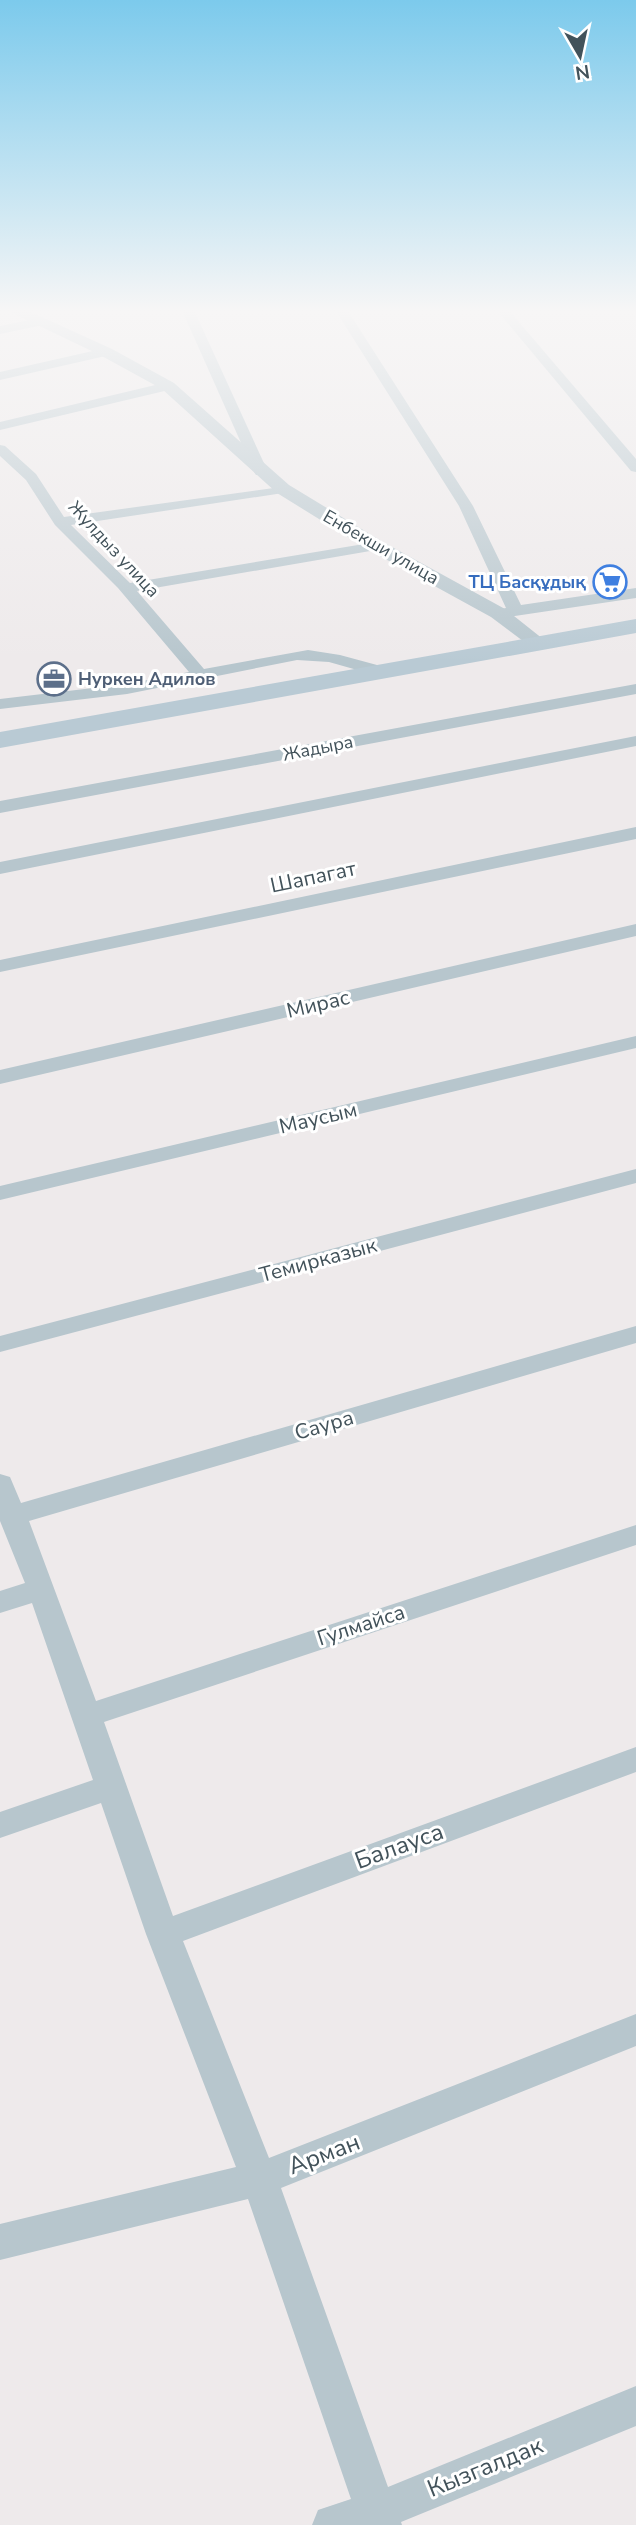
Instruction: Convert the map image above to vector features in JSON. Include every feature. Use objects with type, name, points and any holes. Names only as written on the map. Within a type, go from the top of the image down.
[{"type":"main road","points":[[2,736],[636,626]]},
{"type":"street","name":"Енбекши улица","points":[[211,426],[283,489],[376,546],[507,612],[538,643]]},
{"type":"street","name":"Енбекши улица","points":[[240,426],[261,472]]},
{"type":"street","points":[[415,426],[466,506],[507,612],[636,593]]},
{"type":"street","points":[[600,426],[636,468]]},
{"type":"street","name":"Жулдыз улица","points":[[0,449],[31,477],[60,522],[126,588],[201,675]]},
{"type":"street","points":[[60,522],[283,489]]},
{"type":"street","points":[[126,588],[376,546]]},
{"type":"street","points":[[0,704],[127,688],[311,654],[382,672]]},
{"type":"street","name":"Жадыра","points":[[0,807],[636,689]]},
{"type":"street","points":[[0,868],[636,741]]},
{"type":"street","name":"Шапагат","points":[[0,966],[636,833]]},
{"type":"street","name":"Мирас","points":[[0,1077],[636,930]]},
{"type":"street","name":"Маусым","points":[[0,1193],[636,1042]]},
{"type":"street","name":"Темирказык","points":[[0,1344],[636,1176]]},
{"type":"street","name":"Саура","points":[[11,1516],[636,1334]]},
{"type":"street","points":[[0,1485],[43,1589],[163,1934],[258,2179],[378,2518]]},
{"type":"street","name":"Гулмайса","points":[[86,1716],[636,1535]]},
{"type":"street","points":[[0,1602],[43,1589]]},
{"type":"street","name":"Балауса","points":[[163,1934],[636,1759]]},
{"type":"street","points":[[0,1825],[112,1787]]},
{"type":"street","name":"Арман","points":[[0,2242],[258,2179],[636,2031]]},
{"type":"street","name":"Кызгалдак","points":[[333,2525],[378,2518],[636,2406]]},
{"type":"place","name":"ТЦ Басқұдық","points":[[610,582]]},
{"type":"place","name":"Нуркен Адилов","points":[[54,679]]}]
